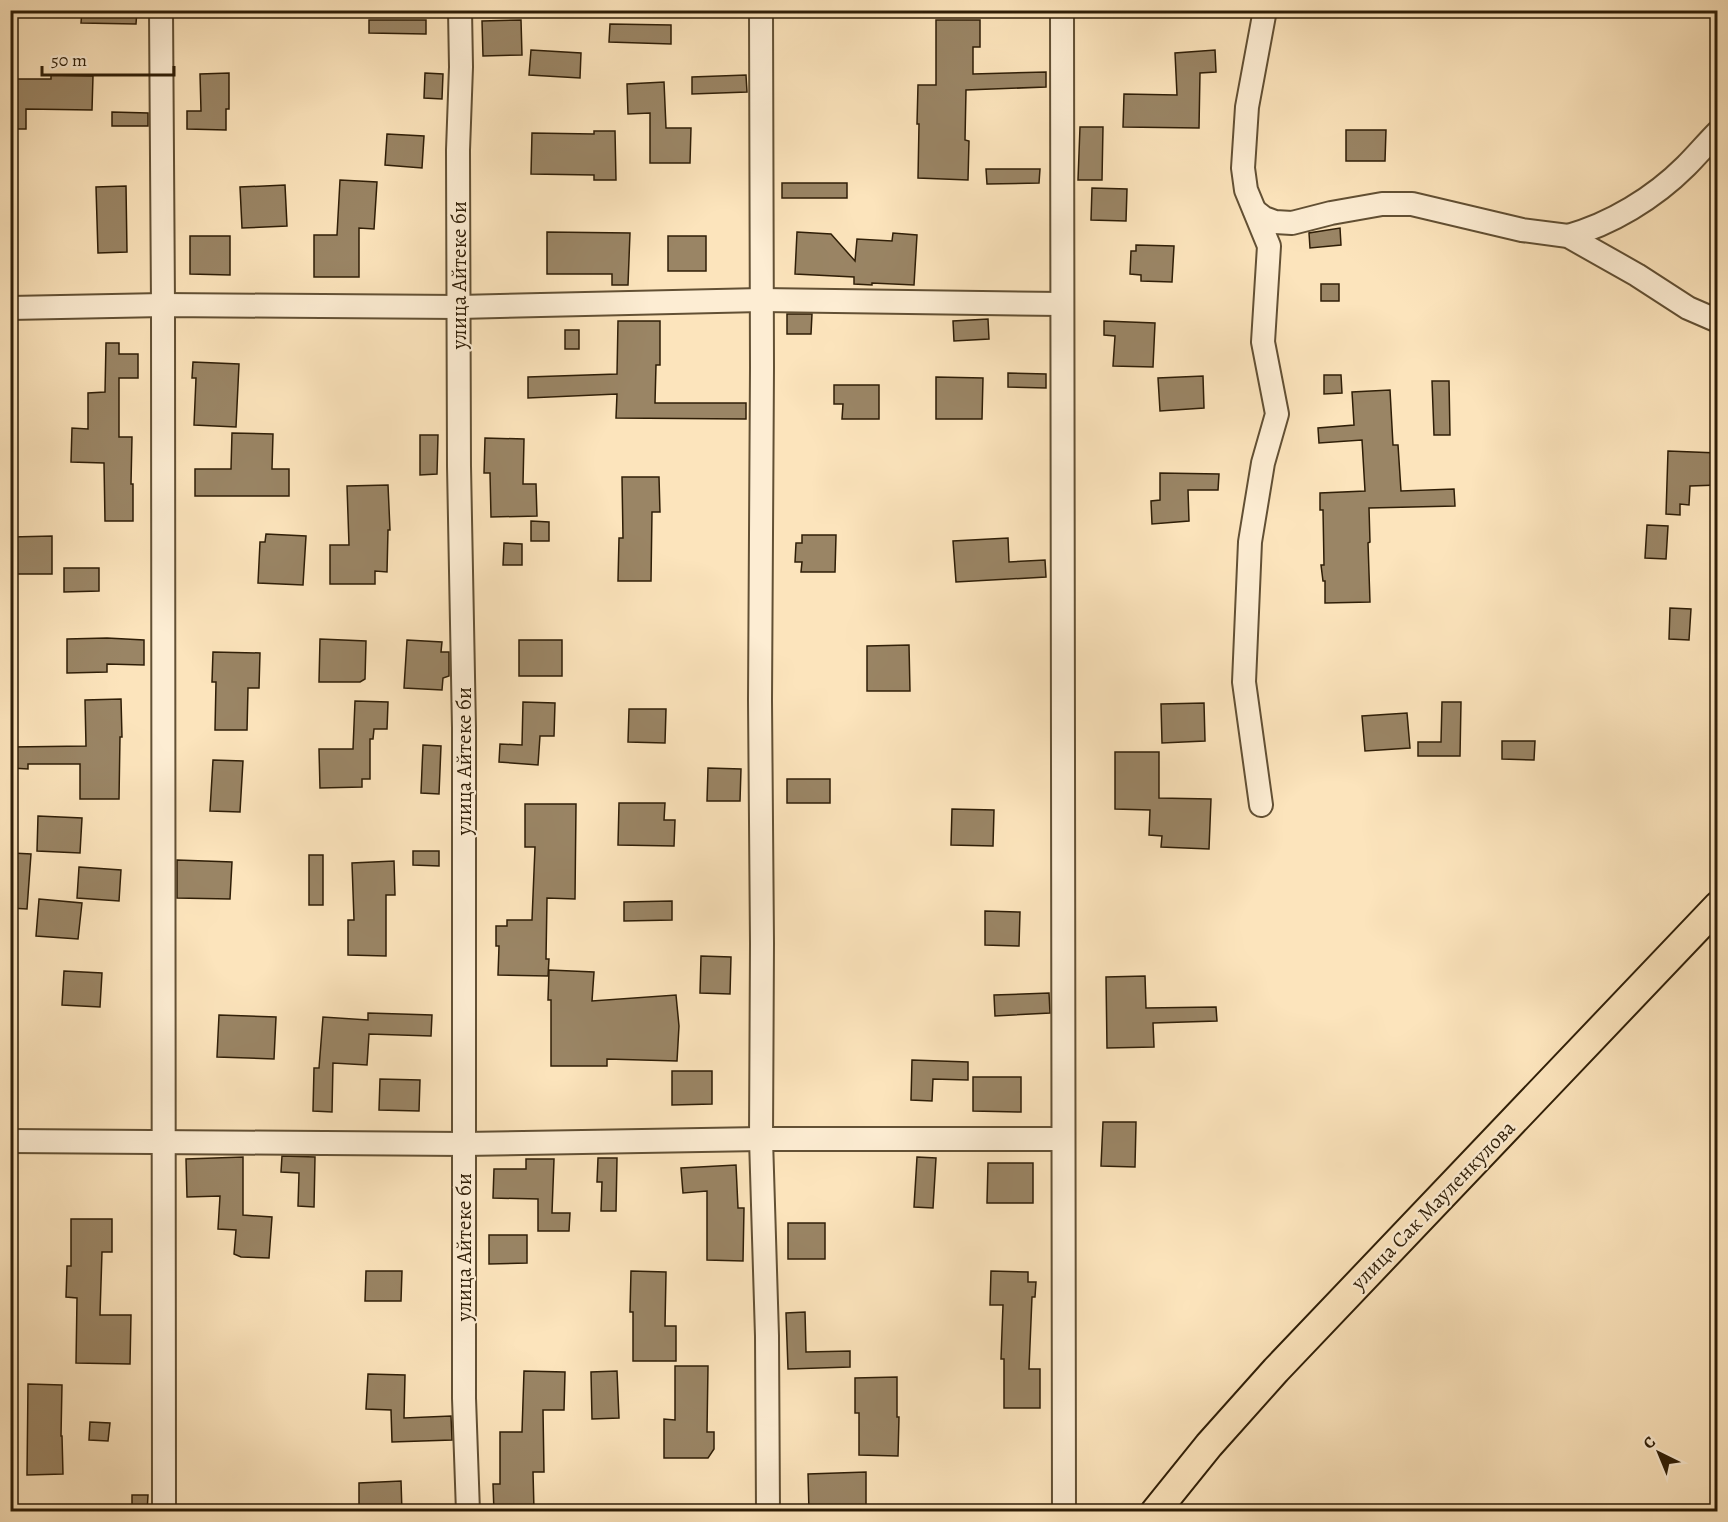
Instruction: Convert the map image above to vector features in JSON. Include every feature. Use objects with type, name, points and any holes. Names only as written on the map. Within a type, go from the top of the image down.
[{"type":"main road","name":"улица Сак Мауленкулова","points":[[1155,1512],[1209,1445],[1276,1370],[1718,906]]},
{"type":"street","points":[[161,10],[164,1512]]},
{"type":"street","name":"улица Айтеке би","points":[[460,10],[459,466],[464,752],[464,1398],[468,1512]]},
{"type":"street","points":[[761,10],[762,955],[760,1139],[767,1336],[768,1512]]},
{"type":"street","points":[[1062,10],[1064,1512]]},
{"type":"street","points":[[1261,805],[1244,682],[1250,542],[1263,463],[1277,414],[1263,342],[1269,246],[1246,190],[1243,168],[1247,107],[1265,10]]},
{"type":"street","points":[[1568,236],[1586,231],[1617,217],[1647,199],[1685,167],[1718,132]]},
{"type":"street","points":[[1256,211],[1264,218],[1275,222],[1292,223],[1382,204],[1412,204],[1522,230],[1568,236],[1637,275],[1688,308],[1718,321]]},
{"type":"street","points":[[1269,246],[1292,223]]},
{"type":"street","points":[[10,309],[163,305],[459,307],[761,300],[1061,304]]},
{"type":"street","points":[[10,1141],[464,1144],[760,1139],[1064,1138]]},
{"type":"building","points":[[82,10],[137,10],[136,24],[81,23]]},
{"type":"building","points":[[369,20],[426,20],[426,34],[369,33]]},
{"type":"building","points":[[521,20],[522,55],[483,56],[482,21]]},
{"type":"building","points":[[936,20],[980,20],[980,47],[973,47],[973,74],[1046,72],[1046,87],[966,90],[965,140],[969,141],[968,180],[918,178],[918,85],[936,85]]},
{"type":"building","points":[[610,24],[671,25],[671,44],[609,42]]},
{"type":"building","points":[[531,50],[581,53],[580,78],[529,75]]},
{"type":"building","points":[[1215,50],[1216,72],[1200,73],[1199,128],[1123,127],[1124,94],[1177,95],[1175,53]]},
{"type":"building","points":[[229,73],[229,109],[226,109],[226,130],[187,129],[187,111],[201,111],[200,74]]},
{"type":"building","points":[[425,73],[443,74],[442,99],[424,98]]},
{"type":"building","points":[[51,75],[93,76],[92,110],[26,109],[26,129],[10,129],[10,79],[51,79]]},
{"type":"building","points":[[746,75],[747,92],[692,94],[692,77]]},
{"type":"building","points":[[664,82],[666,128],[691,128],[690,163],[650,163],[650,113],[628,114],[627,84]]},
{"type":"building","points":[[112,112],[148,113],[148,126],[112,126]]},
{"type":"building","points":[[1080,127],[1103,127],[1102,180],[1078,180]]},
{"type":"building","points":[[1346,130],[1386,130],[1385,161],[1346,161]]},
{"type":"building","points":[[594,131],[615,131],[616,180],[594,180],[594,175],[531,174],[532,133],[594,134]]},
{"type":"building","points":[[387,134],[424,136],[422,168],[385,165]]},
{"type":"building","points":[[986,169],[1040,169],[1039,183],[987,184]]},
{"type":"building","points":[[340,180],[377,182],[374,229],[359,228],[359,277],[314,277],[314,235],[337,235]]},
{"type":"building","points":[[782,183],[847,183],[847,198],[782,198]]},
{"type":"building","points":[[285,185],[287,226],[242,228],[240,187]]},
{"type":"building","points":[[126,186],[127,252],[98,253],[96,187]]},
{"type":"building","points":[[1092,188],[1127,189],[1126,221],[1091,220]]},
{"type":"building","points":[[1340,228],[1341,245],[1310,248],[1309,233]]},
{"type":"building","points":[[547,232],[630,233],[628,285],[612,285],[612,274],[547,274]]},
{"type":"building","points":[[797,232],[831,234],[855,261],[857,239],[892,241],[893,233],[917,235],[914,285],[854,284],[854,277],[795,274]]},
{"type":"building","points":[[190,236],[230,236],[230,275],[190,274]]},
{"type":"building","points":[[668,236],[706,236],[706,271],[668,271]]},
{"type":"building","points":[[1136,245],[1174,246],[1172,282],[1141,281],[1141,275],[1130,274],[1131,251],[1136,251]]},
{"type":"building","points":[[1321,284],[1339,284],[1339,301],[1321,301]]},
{"type":"building","points":[[787,314],[812,314],[811,334],[787,334]]},
{"type":"building","points":[[988,319],[989,339],[954,341],[953,321]]},
{"type":"building","points":[[618,321],[660,321],[660,365],[656,365],[655,403],[746,403],[746,419],[616,418],[617,394],[528,398],[528,377],[617,374]]},
{"type":"building","points":[[1104,321],[1155,323],[1153,367],[1113,366],[1115,336],[1104,335]]},
{"type":"building","points":[[565,330],[579,330],[579,349],[565,349]]},
{"type":"building","points":[[106,343],[119,343],[119,354],[138,354],[138,378],[119,378],[119,437],[132,437],[133,521],[105,521],[104,463],[71,462],[72,428],[88,429],[88,393],[105,392]]},
{"type":"building","points":[[193,362],[239,364],[236,427],[194,425],[196,378],[192,378]]},
{"type":"building","points":[[1008,373],[1046,374],[1046,388],[1008,387]]},
{"type":"building","points":[[1324,375],[1341,375],[1342,393],[1324,394]]},
{"type":"building","points":[[1203,376],[1204,408],[1160,411],[1158,378]]},
{"type":"building","points":[[936,377],[983,378],[982,419],[936,419]]},
{"type":"building","points":[[1432,381],[1449,381],[1450,435],[1434,435]]},
{"type":"building","points":[[834,385],[879,385],[879,419],[842,419],[843,404],[834,404]]},
{"type":"building","points":[[1390,390],[1393,445],[1398,445],[1401,491],[1454,489],[1455,506],[1369,508],[1370,602],[1325,603],[1325,581],[1323,581],[1321,565],[1324,565],[1323,510],[1320,510],[1320,493],[1365,491],[1362,440],[1319,443],[1318,428],[1354,425],[1352,392]]},
{"type":"building","points":[[232,433],[273,434],[272,469],[289,469],[289,496],[195,496],[195,469],[231,469]]},
{"type":"building","points":[[420,435],[438,435],[437,474],[420,475]]},
{"type":"building","points":[[485,438],[524,439],[523,484],[536,484],[537,516],[491,517],[490,473],[484,473]]},
{"type":"building","points":[[1668,451],[1718,453],[1718,485],[1690,486],[1689,505],[1680,504],[1680,515],[1666,514]]},
{"type":"building","points":[[1160,473],[1219,474],[1218,490],[1188,490],[1189,521],[1152,524],[1151,501],[1160,500]]},
{"type":"building","points":[[622,477],[659,477],[660,512],[652,512],[651,581],[618,581],[619,538],[623,538]]},
{"type":"building","points":[[388,485],[390,530],[388,530],[387,572],[375,571],[375,584],[330,584],[330,545],[349,545],[347,486]]},
{"type":"building","points":[[531,521],[549,522],[549,541],[531,541]]},
{"type":"building","points":[[1647,525],[1668,526],[1666,559],[1645,558]]},
{"type":"building","points":[[266,534],[306,536],[303,585],[258,583],[260,542],[265,542]]},
{"type":"building","points":[[802,535],[836,535],[835,572],[801,572],[802,562],[795,562],[796,543],[802,543]]},
{"type":"building","points":[[52,536],[52,574],[13,574],[12,537]]},
{"type":"building","points":[[1008,538],[1009,562],[1045,560],[1046,577],[956,582],[953,541]]},
{"type":"building","points":[[504,543],[522,544],[522,565],[503,565]]},
{"type":"building","points":[[64,568],[99,568],[99,591],[64,592]]},
{"type":"building","points":[[1670,608],[1691,609],[1689,640],[1669,639]]},
{"type":"building","points":[[67,639],[144,640],[144,665],[107,664],[107,672],[67,673]]},
{"type":"building","points":[[320,639],[366,641],[365,679],[360,682],[319,682]]},
{"type":"building","points":[[407,640],[442,642],[441,652],[449,652],[449,676],[443,678],[442,690],[404,688]]},
{"type":"building","points":[[519,640],[562,640],[562,676],[519,676]]},
{"type":"building","points":[[909,645],[910,691],[867,691],[867,646]]},
{"type":"building","points":[[213,652],[260,653],[259,688],[248,688],[247,730],[215,730],[216,682],[212,682]]},
{"type":"building","points":[[121,699],[119,799],[80,799],[80,764],[28,764],[28,769],[11,768],[11,747],[86,746],[85,700]]},
{"type":"building","points":[[355,701],[388,702],[387,729],[374,729],[373,739],[370,739],[370,779],[362,779],[362,787],[320,788],[319,749],[353,749]]},
{"type":"building","points":[[523,702],[555,703],[554,736],[540,736],[538,765],[499,762],[500,744],[522,745]]},
{"type":"building","points":[[1442,702],[1461,702],[1460,756],[1418,756],[1418,742],[1441,742]]},
{"type":"building","points":[[1204,703],[1205,741],[1162,743],[1161,704]]},
{"type":"building","points":[[629,709],[666,709],[665,743],[628,742]]},
{"type":"building","points":[[1407,713],[1410,748],[1365,751],[1362,716]]},
{"type":"building","points":[[1502,741],[1535,741],[1534,760],[1502,759]]},
{"type":"building","points":[[423,745],[441,746],[439,794],[421,793]]},
{"type":"building","points":[[1115,752],[1159,752],[1159,798],[1211,799],[1209,849],[1161,847],[1162,836],[1149,835],[1150,810],[1115,809]]},
{"type":"building","points":[[213,760],[243,761],[240,812],[210,811]]},
{"type":"building","points":[[708,768],[741,769],[740,801],[707,801]]},
{"type":"building","points":[[787,779],[830,779],[830,803],[787,803]]},
{"type":"building","points":[[619,803],[665,803],[664,820],[675,820],[674,846],[618,845]]},
{"type":"building","points":[[525,804],[576,804],[575,899],[547,898],[548,976],[498,975],[499,946],[496,946],[496,926],[507,926],[507,920],[532,920],[535,847],[525,847]]},
{"type":"building","points":[[952,809],[994,810],[993,846],[951,845]]},
{"type":"building","points":[[38,816],[82,818],[80,853],[37,851]]},
{"type":"building","points":[[413,851],[439,851],[439,866],[413,865]]},
{"type":"building","points":[[12,853],[31,854],[27,909],[10,908]]},
{"type":"building","points":[[309,855],[323,855],[323,905],[309,905]]},
{"type":"building","points":[[177,860],[232,862],[230,899],[177,898]]},
{"type":"building","points":[[394,861],[395,895],[386,895],[386,956],[348,955],[348,920],[354,920],[352,863]]},
{"type":"building","points":[[79,867],[121,870],[119,901],[77,898]]},
{"type":"building","points":[[39,899],[82,903],[78,939],[36,936]]},
{"type":"building","points":[[672,901],[672,920],[624,921],[624,902]]},
{"type":"building","points":[[985,911],[1020,912],[1019,946],[985,945]]},
{"type":"building","points":[[701,956],[731,957],[730,994],[700,993]]},
{"type":"building","points":[[549,970],[594,972],[592,1001],[676,995],[679,1026],[677,1061],[607,1059],[607,1066],[551,1066]]},
{"type":"building","points":[[64,971],[102,973],[100,1007],[62,1005]]},
{"type":"building","points":[[1145,976],[1146,1008],[1216,1007],[1217,1021],[1153,1023],[1154,1047],[1107,1048],[1106,977]]},
{"type":"building","points":[[1049,993],[1050,1013],[995,1016],[994,995]]},
{"type":"building","points":[[368,1013],[432,1015],[431,1036],[369,1034],[367,1065],[333,1063],[332,1112],[313,1111],[314,1068],[319,1068],[323,1017],[368,1020]]},
{"type":"building","points":[[219,1015],[276,1017],[274,1059],[217,1057]]},
{"type":"building","points":[[912,1060],[968,1062],[968,1080],[933,1079],[932,1101],[911,1100]]},
{"type":"building","points":[[672,1071],[712,1071],[712,1104],[672,1105]]},
{"type":"building","points":[[973,1077],[1021,1077],[1021,1112],[973,1111]]},
{"type":"building","points":[[380,1079],[420,1080],[419,1111],[379,1110]]},
{"type":"building","points":[[1103,1122],[1136,1122],[1135,1167],[1101,1166]]},
{"type":"building","points":[[282,1156],[315,1157],[314,1207],[298,1206],[299,1173],[281,1172]]},
{"type":"building","points":[[243,1157],[243,1215],[272,1217],[269,1258],[241,1257],[234,1254],[236,1230],[218,1229],[220,1196],[187,1197],[186,1159]]},
{"type":"building","points":[[917,1157],[936,1158],[933,1208],[914,1207]]},
{"type":"building","points":[[598,1158],[617,1158],[616,1211],[601,1211],[602,1182],[597,1182]]},
{"type":"building","points":[[526,1159],[554,1159],[552,1213],[570,1213],[569,1231],[538,1231],[538,1199],[493,1198],[494,1169],[526,1169]]},
{"type":"building","points":[[988,1163],[1033,1163],[1033,1203],[987,1203]]},
{"type":"building","points":[[736,1165],[738,1208],[744,1208],[743,1261],[707,1260],[707,1191],[683,1193],[681,1168]]},
{"type":"building","points":[[71,1219],[112,1219],[112,1252],[102,1252],[100,1315],[131,1315],[130,1364],[76,1363],[77,1298],[66,1297],[67,1266],[71,1266]]},
{"type":"building","points":[[788,1223],[825,1223],[825,1259],[788,1259]]},
{"type":"building","points":[[489,1235],[527,1235],[527,1263],[489,1264]]},
{"type":"building","points":[[366,1271],[402,1271],[401,1301],[365,1301]]},
{"type":"building","points":[[631,1271],[666,1272],[665,1326],[676,1326],[676,1361],[633,1361],[633,1312],[630,1312]]},
{"type":"building","points":[[991,1271],[1028,1272],[1028,1282],[1036,1282],[1035,1297],[1032,1297],[1029,1369],[1040,1369],[1040,1408],[1004,1408],[1004,1359],[1001,1359],[1003,1305],[990,1305]]},
{"type":"building","points":[[805,1312],[806,1352],[850,1351],[850,1367],[788,1369],[786,1313]]},
{"type":"building","points":[[675,1366],[708,1366],[707,1432],[714,1432],[714,1449],[708,1458],[664,1458],[664,1419],[675,1420]]},
{"type":"building","points":[[524,1371],[565,1372],[564,1410],[543,1410],[544,1472],[533,1472],[534,1510],[494,1512],[493,1484],[500,1484],[500,1432],[522,1432]]},
{"type":"building","points":[[617,1371],[619,1418],[592,1419],[591,1372]]},
{"type":"building","points":[[368,1374],[405,1375],[404,1418],[451,1416],[452,1440],[392,1442],[391,1410],[366,1409]]},
{"type":"building","points":[[897,1377],[898,1456],[859,1455],[859,1413],[855,1413],[855,1378]]},
{"type":"building","points":[[28,1384],[62,1385],[63,1474],[27,1475]]},
{"type":"building","points":[[90,1422],[110,1423],[108,1441],[89,1440]]},
{"type":"building","points":[[866,1472],[866,1510],[809,1511],[808,1474]]},
{"type":"building","points":[[401,1481],[402,1512],[359,1512],[359,1483]]},
{"type":"building","points":[[132,1495],[148,1495],[147,1512],[132,1512]]}]
